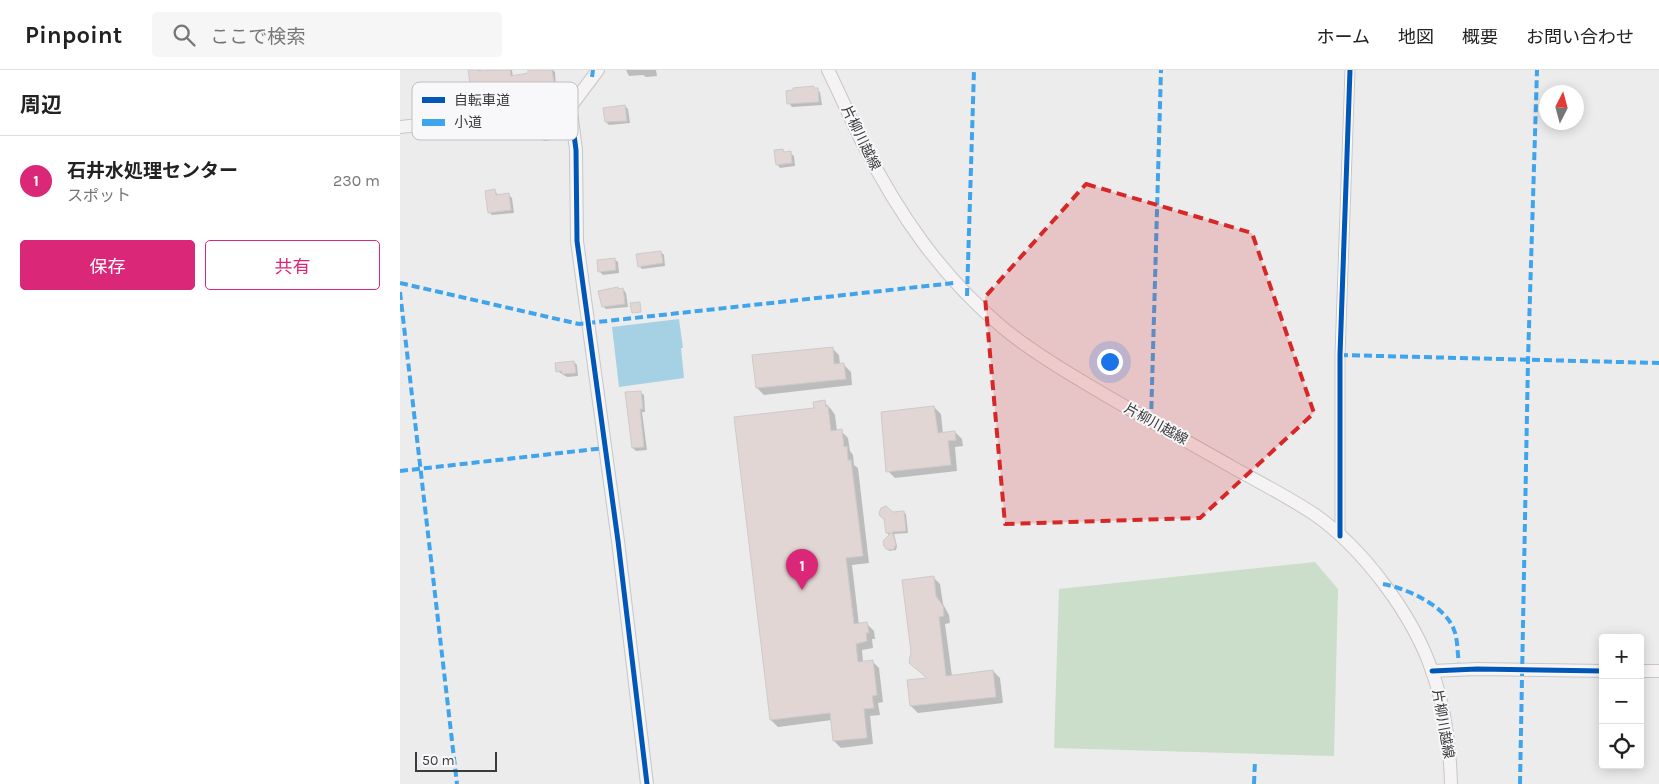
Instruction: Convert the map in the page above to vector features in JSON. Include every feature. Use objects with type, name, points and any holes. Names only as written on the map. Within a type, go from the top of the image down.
[{"type":"street","points":[[578,97],[598,70]]},
{"type":"street","name":"片柳川越線","points":[[828,70],[861,140],[902,214],[954,283],[971,300],[1003,328],[1041,357],[1315,515],[1340,536],[1368,565],[1404,615],[1432,671],[1443,710],[1451,784]]},
{"type":"street","points":[[1340,536],[1340,355],[1350,70]]},
{"type":"street","points":[[575,140],[577,240],[618,541],[647,784]]},
{"type":"street","points":[[1432,671],[1477,669],[1599,670]]},
{"type":"street","points":[[1644,671],[1659,671]]},
{"type":"highlighted area","points":[[1086,184],[1252,233],[1314,413],[1200,518],[1005,524],[985,297]]},
{"type":"green space","points":[[1315,562],[1338,589],[1334,756],[1054,748],[1059,589]]},
{"type":"water","points":[[679,319],[683,348],[681,348],[684,378],[619,387],[612,327]]},
{"type":"building","points":[[468,70],[510,70],[511,76],[528,73],[528,70],[552,70],[554,82],[470,82]]},
{"type":"building","points":[[814,86],[814,88],[818,88],[819,102],[787,104],[786,91],[793,90],[793,88]]},
{"type":"building","points":[[625,105],[627,121],[605,122],[603,108]]},
{"type":"building","points":[[783,149],[784,152],[791,151],[792,163],[776,165],[774,150]]},
{"type":"building","points":[[495,189],[496,195],[509,193],[511,210],[488,213],[485,191]]},
{"type":"building","points":[[661,251],[663,263],[638,267],[636,254]]},
{"type":"building","points":[[615,258],[616,270],[598,272],[597,260]]},
{"type":"building","points":[[618,287],[618,289],[623,288],[625,304],[602,307],[598,291]]},
{"type":"building","points":[[640,302],[641,312],[632,313],[630,303]]},
{"type":"building","points":[[833,347],[834,364],[844,363],[846,379],[756,388],[752,355]]},
{"type":"building","points":[[574,361],[576,373],[562,374],[562,371],[556,372],[555,363]]},
{"type":"building","points":[[641,391],[643,409],[640,409],[644,447],[632,448],[625,392]]},
{"type":"building","points":[[825,400],[826,407],[828,406],[831,431],[842,429],[844,447],[847,446],[848,460],[851,460],[863,556],[846,558],[854,624],[867,622],[869,633],[866,633],[867,641],[856,644],[858,662],[873,660],[877,695],[872,696],[874,708],[864,709],[867,738],[833,741],[830,713],[770,720],[734,417],[814,408],[813,402]]},
{"type":"building","points":[[934,406],[938,433],[955,431],[956,440],[948,441],[951,465],[886,472],[881,412]]},
{"type":"building","points":[[886,506],[893,512],[904,511],[906,531],[892,532],[896,544],[894,549],[891,550],[886,549],[884,546],[883,541],[891,533],[886,533],[884,519],[879,513],[881,508]]},
{"type":"building","points":[[934,576],[936,596],[943,606],[944,616],[939,617],[946,676],[993,670],[996,697],[910,706],[907,680],[927,678],[909,663],[911,652],[902,580]]},
{"type":"marked path","points":[[592,77],[593,70]]},
{"type":"marked path","points":[[967,296],[974,70]]},
{"type":"marked path","points":[[1151,421],[1161,70]]},
{"type":"marked path","points":[[1520,784],[1528,360],[1537,70]]},
{"type":"marked path","points":[[400,283],[579,324],[954,283]]},
{"type":"marked path","points":[[400,292],[457,784]]},
{"type":"marked path","points":[[1340,355],[1659,363]]},
{"type":"marked path","points":[[400,471],[605,448]]},
{"type":"marked path","points":[[1383,584],[1413,594],[1443,613],[1450,621],[1455,634],[1459,662]]},
{"type":"marked path","points":[[1254,784],[1255,760]]},
{"type":"cycle path","points":[[1340,536],[1340,355],[1350,70]]},
{"type":"cycle path","points":[[575,140],[577,241],[618,541],[647,784]]},
{"type":"cycle path","points":[[1432,671],[1477,669],[1599,671]]},
{"type":"place","name":"石井水処理センター","points":[[802,590]]}]
